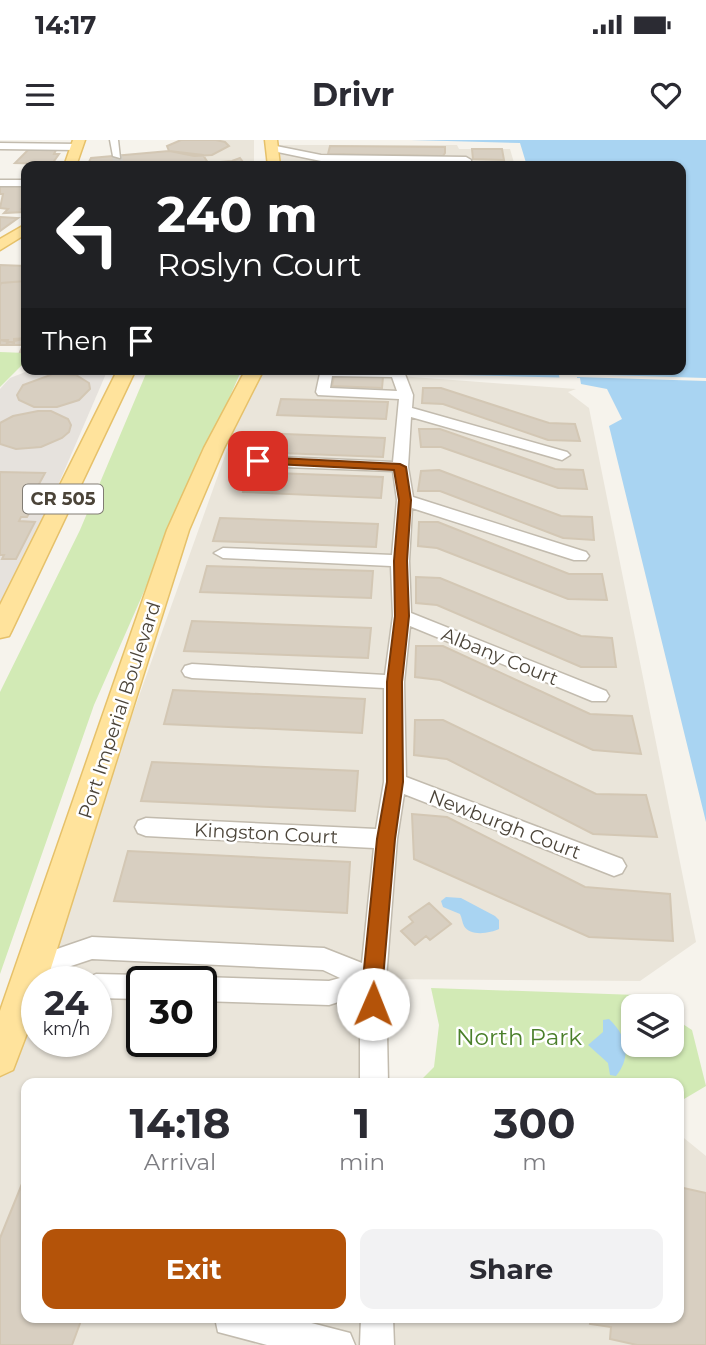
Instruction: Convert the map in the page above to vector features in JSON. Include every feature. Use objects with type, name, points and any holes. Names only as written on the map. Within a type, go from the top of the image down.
[{"type":"main road","points":[[71,161],[79,144]]},
{"type":"main road","points":[[0,246],[14,234]]},
{"type":"main road","name":"CR 505","points":[[0,630],[124,375]]},
{"type":"main road","name":"Port Imperial Boulevard","points":[[51,966],[178,530],[214,447],[252,375]]},
{"type":"main road","name":"Port Imperial Boulevard","points":[[0,1058],[21,1022]]},
{"type":"street","points":[[114,140],[117,156]]},
{"type":"street","points":[[0,146],[79,144]]},
{"type":"street","points":[[271,144],[321,158],[466,161]]},
{"type":"street","points":[[0,183],[21,183]]},
{"type":"street","points":[[326,375],[323,392],[406,403],[562,455]]},
{"type":"street","points":[[374,1078],[373,979],[386,839],[395,782],[394,682],[402,616],[400,561],[405,500],[400,467],[406,403],[398,375]]},
{"type":"street","points":[[258,461],[400,467]]},
{"type":"street","points":[[405,500],[580,556]]},
{"type":"street","points":[[223,553],[400,561]]},
{"type":"street","name":"Albany Court","points":[[402,616],[599,696]]},
{"type":"street","points":[[192,671],[394,682]]},
{"type":"street","name":"Newburgh Court","points":[[395,782],[614,866]]},
{"type":"street","name":"Kingston Court","points":[[146,827],[386,839]]},
{"type":"street","points":[[63,966],[92,948],[324,959],[373,979]]},
{"type":"street","points":[[217,990],[329,993],[373,979]]},
{"type":"street","points":[[243,1323],[338,1345]]},
{"type":"street","points":[[377,1323],[377,1345]]},
{"type":"shaded area","points":[[181,140],[254,140],[254,161],[90,161],[91,158],[168,151],[167,146]]},
{"type":"shaded area","points":[[279,145],[457,145],[459,149],[510,149],[514,161],[279,161]]},
{"type":"shaded area","points":[[21,374],[105,375],[25,562],[0,603],[0,389],[10,378]]},
{"type":"shaded area","points":[[254,375],[399,375],[576,389],[568,392],[589,408],[696,942],[640,981],[373,979],[374,1078],[21,1078],[21,1323],[684,1323],[684,1138],[706,1156],[706,1345],[0,1345],[0,1060],[21,1011],[21,1057],[112,1057],[112,966],[40,966]]},
{"type":"green space","points":[[0,352],[21,353],[21,366],[0,387]]},
{"type":"green space","points":[[145,375],[239,375],[94,705],[0,974],[0,692],[80,530]]},
{"type":"green space","name":"North Park","points":[[431,988],[621,994],[621,1057],[684,1057],[684,1025],[692,1030],[706,1086],[684,1099],[684,1078],[423,1078],[434,1067],[439,1025]]},
{"type":"water","points":[[411,140],[706,140],[706,822],[609,426],[622,419],[607,389],[581,384],[580,378],[459,375],[686,375],[686,161],[525,161],[520,143]]},
{"type":"water","points":[[446,897],[461,898],[495,916],[499,920],[499,929],[491,932],[471,932],[464,926],[460,914],[443,907],[441,901]]},
{"type":"water","points":[[609,1019],[621,1034],[621,1057],[625,1057],[616,1076],[610,1075],[608,1063],[588,1045],[603,1032],[603,1020]]},
{"type":"pier","points":[[559,375],[706,378],[706,381],[577,377],[577,382],[560,381]]},
{"type":"building","points":[[181,140],[216,140],[229,146],[212,155],[194,156],[169,151],[167,146]]},
{"type":"building","points":[[330,146],[445,147],[445,153],[443,156],[328,154]]},
{"type":"building","points":[[472,149],[502,149],[504,160],[473,159]]},
{"type":"building","points":[[28,150],[56,150],[54,154],[59,154],[54,161],[15,163]]},
{"type":"building","points":[[169,151],[203,155],[207,161],[90,161],[91,158]]},
{"type":"building","points":[[0,186],[21,186],[21,212],[4,213],[8,209],[0,208],[3,194],[0,194]]},
{"type":"building","points":[[0,217],[18,218],[0,231]]},
{"type":"building","points":[[0,265],[21,266],[21,281],[0,283]]},
{"type":"building","points":[[21,281],[21,339],[7,343],[8,340],[0,340],[1,283]]},
{"type":"building","points":[[21,338],[21,345],[0,345],[0,340],[14,343],[14,339]]},
{"type":"building","points":[[50,375],[76,375],[89,383],[90,389],[79,400],[57,407],[34,407],[19,400],[17,395],[23,385]]},
{"type":"building","points":[[334,376],[383,377],[382,388],[332,386]]},
{"type":"building","points":[[423,388],[441,388],[549,423],[575,424],[580,441],[548,440],[443,404],[422,403]]},
{"type":"building","points":[[281,399],[388,402],[386,419],[277,415]]},
{"type":"building","points":[[51,411],[68,419],[71,425],[69,432],[41,447],[16,449],[0,444],[0,423],[13,416]]},
{"type":"building","points":[[419,429],[440,429],[555,469],[583,470],[587,489],[558,488],[441,447],[421,447]]},
{"type":"building","points":[[259,433],[385,438],[383,457],[254,452]]},
{"type":"building","points":[[439,470],[561,516],[592,517],[594,540],[563,538],[440,491],[418,491],[421,471]]},
{"type":"building","points":[[0,472],[45,473],[26,508],[32,508],[27,517],[21,517],[19,521],[35,522],[16,559],[2,559],[4,555],[0,555]]},
{"type":"building","points":[[249,472],[383,477],[381,498],[243,492]]},
{"type":"building","points":[[220,518],[378,524],[376,547],[213,541]]},
{"type":"building","points":[[419,522],[438,522],[569,574],[602,574],[607,600],[568,599],[437,548],[418,546]]},
{"type":"building","points":[[207,566],[373,571],[371,598],[200,592]]},
{"type":"building","points":[[416,577],[440,578],[581,636],[612,638],[616,667],[581,667],[437,605],[416,603]]},
{"type":"building","points":[[192,621],[371,628],[368,658],[184,651]]},
{"type":"building","points":[[416,646],[443,646],[590,714],[632,716],[641,754],[593,750],[440,680],[415,677]]},
{"type":"building","points":[[173,690],[365,699],[362,733],[164,724]]},
{"type":"building","points":[[415,720],[443,720],[596,794],[646,795],[657,837],[593,834],[447,759],[414,755]]},
{"type":"building","points":[[152,762],[358,771],[355,811],[141,801]]},
{"type":"building","points":[[412,814],[447,817],[585,887],[670,894],[673,941],[589,937],[414,859]]},
{"type":"building","points":[[128,851],[350,862],[347,913],[114,901]]},
{"type":"building","points":[[429,903],[451,924],[430,940],[426,936],[415,945],[401,931],[413,922],[409,917]]},
{"type":"building","points":[[21,1186],[21,1323],[80,1323],[72,1345],[0,1345],[0,1238]]},
{"type":"building","points":[[684,1188],[706,1193],[706,1345],[637,1345],[610,1339],[611,1327],[590,1324],[684,1323]]},
{"type":"tunnel","points":[[117,156],[118,161]]},
{"type":"route","points":[[258,461],[400,467],[405,500],[400,561],[402,616],[394,682],[395,782],[386,839],[373,1004]]}]
